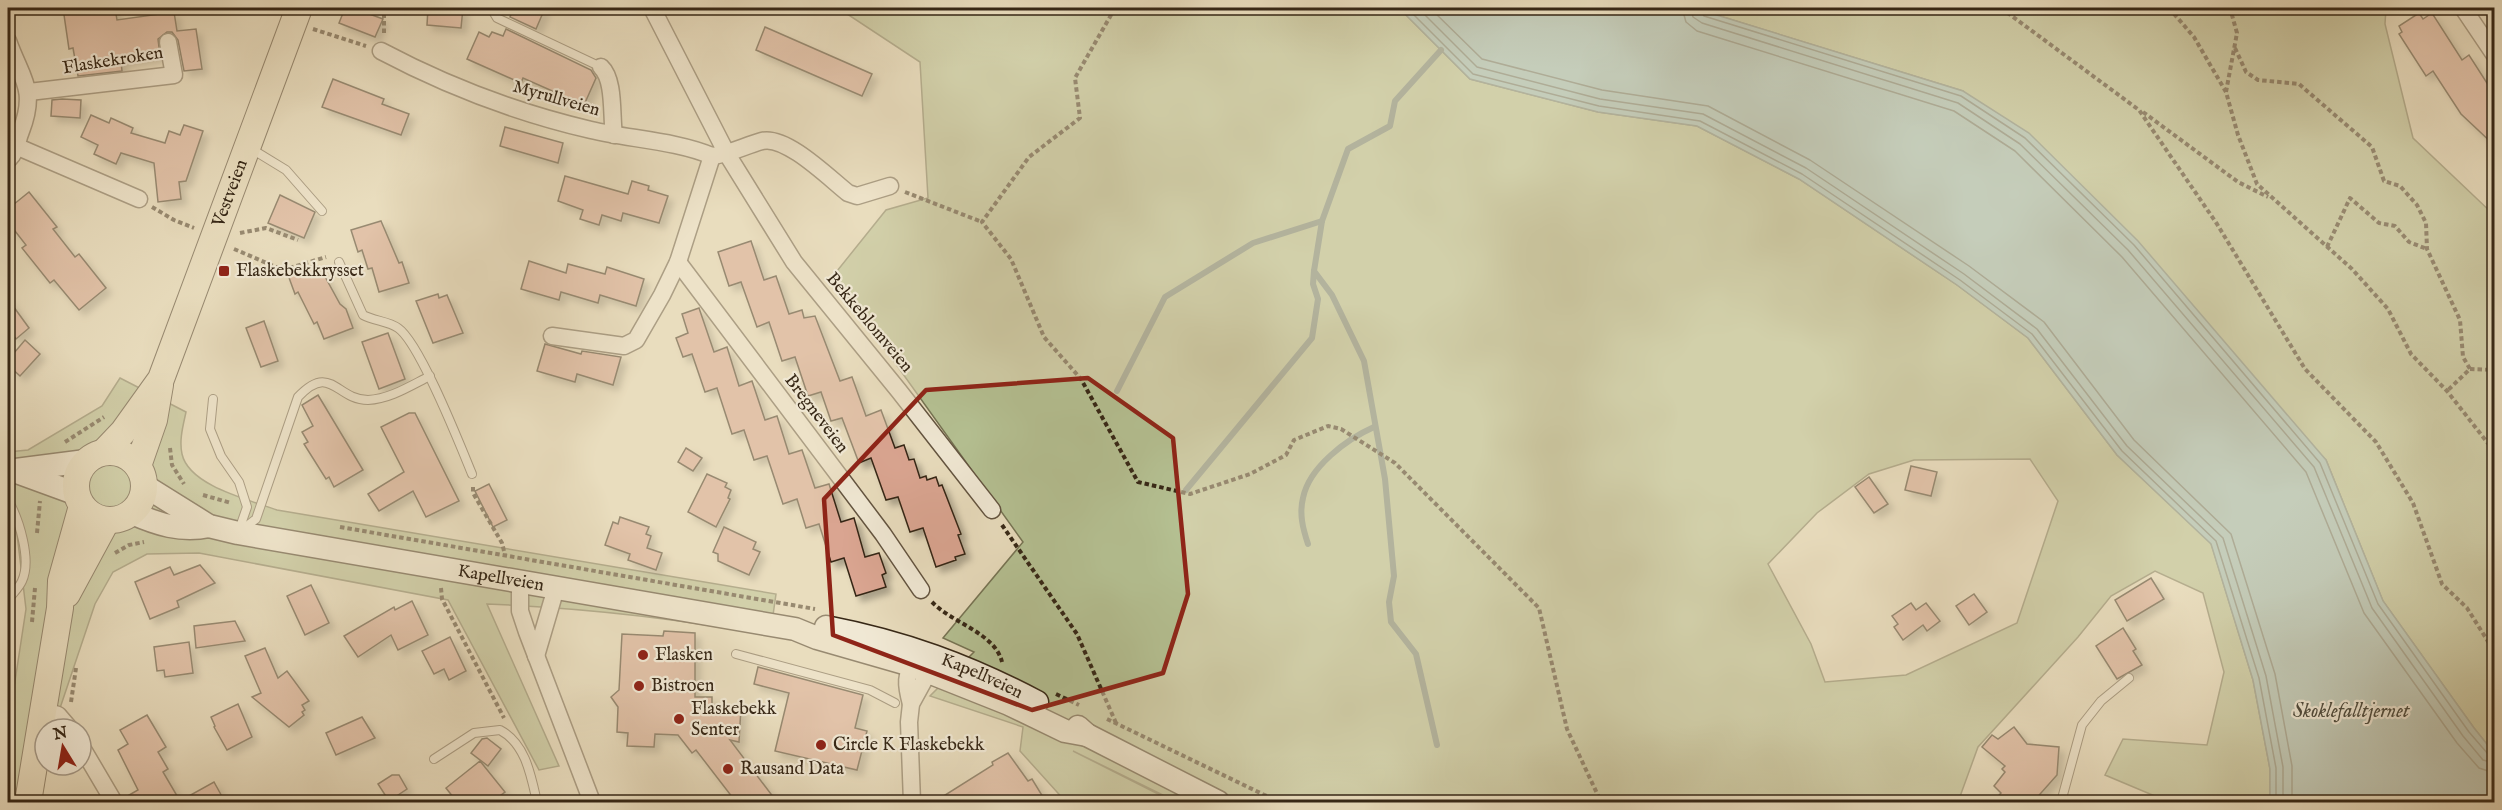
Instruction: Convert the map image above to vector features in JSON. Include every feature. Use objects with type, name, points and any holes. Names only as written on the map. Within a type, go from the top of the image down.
[{"type":"main road","name":"Vestveien","points":[[141,476],[161,378],[296,15]]},
{"type":"main road","name":"Vestveien","points":[[95,457],[123,432],[161,378]]},
{"type":"main road","points":[[127,456],[141,476],[138,505],[132,513],[120,519],[107,520],[93,516],[79,500],[10,470],[95,457],[127,456]]},
{"type":"main road","points":[[28,802],[60,608],[61,581],[79,500],[77,477],[95,457]]},
{"type":"main road","name":"Kapellveien","points":[[141,476],[208,526],[238,534],[795,629],[817,638],[920,663],[1065,731],[1088,735],[1218,802]]},
{"type":"main road","name":"Kapellveien","points":[[132,513],[177,528],[192,530],[208,526]]},
{"type":"main road","points":[[60,608],[107,520]]},
{"type":"street","name":"Bekkeblomveien","points":[[652,8],[720,155],[794,262],[992,510]]},
{"type":"street","points":[[2463,8],[2494,54]]},
{"type":"street","points":[[8,41],[29,92],[29,106],[13,153],[139,199]]},
{"type":"street","name":"Flaskekroken","points":[[29,92],[174,75],[168,42]]},
{"type":"street","name":"Myrullveien","points":[[381,51],[445,82],[512,107],[614,135],[720,155]]},
{"type":"street","points":[[601,67],[606,72],[609,86],[614,135]]},
{"type":"street","points":[[552,336],[624,346],[632,343],[662,295],[678,262],[720,155],[763,141],[782,142],[848,193],[857,196],[890,186]]},
{"type":"street","name":"Bregneveien","points":[[678,262],[883,534],[921,590]]},
{"type":"street","points":[[520,582],[520,611],[592,802]]},
{"type":"street","points":[[536,656],[556,588]]},
{"type":"street","points":[[912,802],[909,722],[903,704],[906,686],[920,663]]},
{"type":"street","points":[[42,710],[60,717]]},
{"type":"street","points":[[93,766],[114,802]]},
{"type":"lane","points":[[491,8],[497,18],[601,67]]},
{"type":"lane","points":[[248,146],[286,170],[322,211]]},
{"type":"lane","points":[[339,262],[363,315],[398,328],[430,376],[472,474]]},
{"type":"lane","points":[[238,534],[256,519],[298,397],[310,384],[321,381],[335,384],[358,399],[372,400],[388,396],[430,376]]},
{"type":"lane","points":[[213,399],[210,429],[221,456],[239,482],[247,507],[238,534]]},
{"type":"lane","points":[[8,500],[20,526],[24,546],[23,578],[8,600]]},
{"type":"lane","points":[[736,654],[870,690],[903,704]]},
{"type":"lane","points":[[2061,802],[2074,746],[2082,724],[2101,701],[2130,678]]},
{"type":"lane","points":[[434,759],[481,730],[500,730],[511,739],[526,761],[537,802]]},
{"type":"path","points":[[296,15],[381,51],[386,24],[384,11],[380,8]]},
{"type":"path","points":[[982,222],[1029,157],[1080,118],[1075,78],[1114,8]]},
{"type":"path","points":[[2001,8],[2238,182],[2271,199]]},
{"type":"path","points":[[2169,8],[2194,37],[2226,92],[2238,135],[2257,184],[2271,199],[2352,269],[2388,309],[2411,354],[2447,391],[2494,451]]},
{"type":"path","points":[[2226,92],[2237,33],[2230,8]]},
{"type":"path","points":[[2235,48],[2246,72],[2258,80],[2299,84],[2372,147],[2384,181],[2400,186],[2417,205],[2426,223],[2427,249],[2460,320],[2463,357],[2470,369]]},
{"type":"path","points":[[2139,110],[2217,224],[2305,369],[2376,442],[2413,503],[2442,584],[2468,608],[2494,651]]},
{"type":"path","points":[[890,186],[982,222],[1011,259],[1044,337],[1081,379],[1138,482],[1190,494],[1251,474],[1286,455],[1294,440],[1328,426],[1341,429],[1395,463],[1539,608],[1567,729],[1601,802]]},
{"type":"path","points":[[2327,247],[2350,198],[2379,223],[2395,226],[2409,242],[2427,249]]},
{"type":"path","points":[[139,199],[174,220],[194,228]]},
{"type":"path","points":[[238,233],[266,228],[298,240]]},
{"type":"path","points":[[234,249],[283,270],[331,256],[339,262]]},
{"type":"path","points":[[2447,391],[2470,369],[2494,370]]},
{"type":"path","points":[[171,437],[172,465],[176,474],[192,491]]},
{"type":"path","points":[[472,474],[474,493],[502,543]]},
{"type":"path","points":[[992,510],[1077,634],[1117,723]]},
{"type":"path","points":[[110,559],[129,545],[155,541]]},
{"type":"path","points":[[440,584],[442,599],[508,725],[511,739]]},
{"type":"path","points":[[921,590],[953,620],[988,639],[1002,658],[1002,668]]},
{"type":"path","points":[[69,717],[76,666]]},
{"type":"highlighted area","points":[[1088,378],[1173,438],[1188,594],[1163,673],[1032,710],[833,635],[824,499],[926,390]]},
{"type":"green space","points":[[838,8],[1399,8],[1470,79],[1598,112],[1697,126],[1799,179],[1957,285],[2028,338],[2117,455],[2211,543],[2253,680],[2270,769],[2270,802],[2169,802],[2105,775],[2123,739],[2207,745],[2224,672],[2203,593],[2155,571],[2111,596],[2078,637],[1978,747],[1958,802],[1177,802],[1073,751],[1174,802],[1066,802],[1020,751],[1023,727],[930,696],[974,652],[943,638],[1023,542],[833,276],[886,210],[928,198],[920,62]],"holes":[[[2030,459],[2058,501],[2017,623],[1906,675],[1825,682],[1811,644],[1768,564],[1817,513],[1869,474],[1914,460]]]},
{"type":"green space","points":[[1694,8],[2386,8],[2385,24],[2413,138],[2494,215],[2494,753],[2383,601],[2326,460],[1963,91]]},
{"type":"green space","points":[[120,378],[186,412],[182,433],[182,454],[187,465],[196,475],[222,490],[277,510],[776,594],[770,636],[629,615],[487,604],[559,766],[539,770],[448,600],[199,553],[147,554],[113,572],[95,604],[57,717],[33,717],[33,777],[45,777],[41,802],[8,802],[8,727],[26,609],[16,526],[8,508],[8,452],[28,450],[102,406]]},
{"type":"water","name":"Skoklefalltjernet","points":[[1399,8],[1694,8],[1963,91],[2029,133],[2138,241],[2326,460],[2383,601],[2494,753],[2494,802],[2270,802],[2270,769],[2253,680],[2211,544],[2117,455],[2028,338],[1957,285],[1799,179],[1697,126],[1598,112],[1470,79]]},
{"type":"building","points":[[63,8],[115,8],[117,20],[174,12],[177,31],[196,29],[202,69],[184,71],[178,40],[172,32],[167,32],[158,39],[160,55],[121,61],[122,71],[78,76],[73,48],[69,49]]},
{"type":"building","points":[[345,8],[353,8],[383,19],[375,37],[339,23]]},
{"type":"building","points":[[428,8],[463,8],[461,28],[427,25]]},
{"type":"building","points":[[514,8],[545,8],[536,29],[510,17]]},
{"type":"building","points":[[2419,13],[2423,19],[2432,13],[2462,60],[2469,55],[2494,94],[2494,145],[2461,114],[2433,71],[2426,76],[2399,34],[2402,32],[2399,26]]},
{"type":"building","points":[[765,27],[872,74],[862,96],[756,50]]},
{"type":"building","points":[[506,29],[591,70],[596,78],[584,105],[523,78],[521,83],[467,59],[479,32],[489,37],[492,32],[503,36]]},
{"type":"building","points":[[333,79],[384,99],[382,104],[409,114],[401,135],[322,107]]},
{"type":"building","points":[[52,100],[81,100],[80,118],[51,116]]},
{"type":"building","points":[[91,115],[109,123],[111,118],[133,128],[131,133],[165,143],[169,131],[180,135],[184,125],[203,131],[186,181],[179,182],[181,199],[158,202],[154,163],[121,153],[116,164],[94,154],[98,145],[81,137]]},
{"type":"building","points":[[505,127],[563,143],[558,163],[500,146]]},
{"type":"building","points":[[565,176],[628,194],[632,181],[649,186],[648,190],[668,196],[659,223],[623,213],[621,221],[602,215],[599,225],[580,219],[583,210],[558,201]]},
{"type":"building","points":[[29,192],[57,227],[53,229],[75,257],[79,254],[106,288],[79,310],[54,280],[50,283],[22,248],[26,245],[8,222],[8,209]]},
{"type":"building","points":[[280,195],[315,212],[304,238],[268,223]]},
{"type":"building","points":[[381,221],[399,263],[402,262],[409,283],[379,292],[372,268],[368,269],[362,250],[358,252],[351,230]]},
{"type":"building","points":[[751,241],[764,280],[776,276],[789,314],[802,310],[804,318],[815,316],[840,381],[852,377],[866,416],[881,410],[895,448],[904,445],[909,460],[914,459],[920,478],[926,476],[927,480],[936,477],[939,486],[942,485],[961,534],[958,535],[965,554],[955,557],[956,560],[936,567],[923,528],[910,532],[898,497],[886,500],[871,458],[859,463],[842,418],[831,421],[821,392],[808,396],[795,357],[782,361],[769,322],[757,327],[741,282],[729,286],[718,252]]},
{"type":"building","points":[[529,261],[566,273],[568,264],[605,274],[607,267],[644,279],[636,306],[600,295],[598,303],[561,292],[559,300],[521,289]]},
{"type":"building","points":[[311,266],[318,266],[320,274],[323,273],[340,304],[346,309],[353,328],[324,339],[317,322],[314,324],[298,292],[295,294],[288,275]]},
{"type":"building","points":[[438,294],[439,298],[447,295],[463,333],[433,343],[416,301]]},
{"type":"building","points":[[8,299],[29,328],[16,339],[8,328]]},
{"type":"building","points":[[699,308],[714,352],[727,347],[739,386],[752,381],[765,420],[777,416],[789,454],[802,450],[815,488],[829,484],[841,522],[854,518],[865,557],[879,553],[886,573],[882,575],[886,587],[856,596],[844,558],[831,562],[819,524],[806,528],[797,499],[783,504],[767,456],[754,460],[744,430],[732,434],[717,388],[705,392],[692,354],[683,357],[676,338],[688,333],[682,314]]},
{"type":"building","points":[[264,321],[278,361],[261,367],[246,328]]},
{"type":"building","points":[[388,333],[405,379],[379,389],[362,342]]},
{"type":"building","points":[[25,340],[40,354],[20,376],[8,365],[8,360]]},
{"type":"building","points":[[545,344],[581,354],[582,351],[621,357],[613,385],[577,374],[575,382],[537,371]]},
{"type":"building","points":[[318,395],[363,470],[334,487],[329,477],[326,479],[304,444],[308,442],[302,432],[313,426],[302,405]]},
{"type":"building","points":[[409,413],[415,413],[459,501],[426,517],[413,491],[379,511],[368,494],[404,472],[381,427]]},
{"type":"building","points":[[686,448],[702,458],[693,471],[678,462]]},
{"type":"building","points":[[1911,466],[1937,472],[1931,496],[1905,490]]},
{"type":"building","points":[[707,474],[727,483],[725,487],[731,490],[728,498],[730,499],[716,527],[688,512]]},
{"type":"building","points":[[1869,477],[1888,504],[1874,513],[1855,487]]},
{"type":"building","points":[[489,484],[507,520],[493,527],[475,491]]},
{"type":"building","points":[[620,517],[649,527],[646,534],[651,536],[647,548],[662,553],[656,570],[628,560],[630,554],[605,545],[613,522],[618,524]]},
{"type":"building","points":[[724,527],[756,542],[753,549],[760,552],[749,575],[718,561],[718,554],[713,552]]},
{"type":"building","points":[[200,565],[215,583],[177,601],[179,607],[150,619],[135,582],[170,567],[174,575]]},
{"type":"building","points":[[2151,578],[2164,599],[2127,621],[2115,600]]},
{"type":"building","points":[[311,585],[329,623],[305,635],[287,596]]},
{"type":"building","points":[[1974,594],[1987,612],[1969,625],[1956,606]]},
{"type":"building","points":[[412,601],[428,635],[398,650],[391,635],[358,657],[344,636],[394,607],[395,610]]},
{"type":"building","points":[[1911,603],[1916,610],[1926,603],[1940,621],[1927,631],[1923,625],[1903,640],[1894,627],[1898,624],[1892,616]]},
{"type":"building","points":[[235,621],[245,641],[196,648],[194,626]]},
{"type":"building","points":[[2123,628],[2136,649],[2133,651],[2142,665],[2117,679],[2096,646]]},
{"type":"building","name":"Flaskebekk Senter","points":[[664,631],[695,633],[695,697],[712,697],[712,705],[741,707],[739,742],[730,740],[777,802],[736,802],[696,750],[692,753],[678,735],[655,734],[654,747],[627,746],[628,733],[617,732],[618,707],[611,697],[619,690],[622,634],[663,636]]},
{"type":"building","points":[[450,637],[466,671],[449,680],[444,669],[434,674],[422,651]]},
{"type":"building","points":[[189,642],[193,673],[165,677],[164,670],[157,671],[154,647]]},
{"type":"building","points":[[265,648],[278,678],[287,671],[309,701],[302,705],[305,710],[302,712],[304,715],[289,727],[252,697],[261,693],[245,656]]},
{"type":"building","points":[[758,667],[863,695],[855,728],[867,731],[857,770],[775,751],[789,693],[754,684]]},
{"type":"building","points":[[238,704],[252,737],[227,750],[211,717]]},
{"type":"building","points":[[147,715],[166,747],[158,752],[168,769],[163,772],[180,801],[214,782],[225,802],[124,802],[124,798],[138,790],[118,750],[128,744],[120,730]]},
{"type":"building","points":[[362,717],[375,738],[336,755],[326,733]]},
{"type":"building","points":[[2014,727],[2027,744],[2059,747],[2057,775],[2033,802],[1993,802],[2001,793],[1994,786],[2005,772],[2002,769],[2005,766],[1982,747],[1992,735],[1998,739]]},
{"type":"building","points":[[487,738],[501,749],[488,766],[471,753],[482,739]]},
{"type":"building","points":[[1008,753],[1028,781],[1032,779],[1046,802],[934,802],[993,765],[992,762]]},
{"type":"building","points":[[480,761],[505,792],[501,795],[508,802],[457,802],[446,788]]},
{"type":"building","points":[[392,775],[399,775],[407,789],[389,801],[378,784]]},
{"type":"waterway","points":[[1437,745],[1416,654],[1391,622],[1389,602],[1394,576],[1385,479],[1364,361],[1332,295],[1314,271],[1322,221],[1348,149],[1390,126],[1395,101],[1441,50]]},
{"type":"waterway","points":[[1117,391],[1165,297],[1253,243],[1322,221]]},
{"type":"waterway","points":[[1186,490],[1312,338],[1318,299],[1313,284],[1314,271]]},
{"type":"waterway","points":[[1308,544],[1301,510],[1303,498],[1313,476],[1331,455],[1352,439],[1374,427]]},
{"type":"place","name":"Flaskebekkrysset","points":[[224,271]]},
{"type":"place","name":"Flasken","points":[[643,655]]},
{"type":"place","name":"Bistroen","points":[[639,686]]},
{"type":"place","name":"Flaskebekk Senter","points":[[679,719]]},
{"type":"place","name":"Circle K Flaskebekk","points":[[821,745]]},
{"type":"place","name":"Rausand Data","points":[[728,769]]}]
